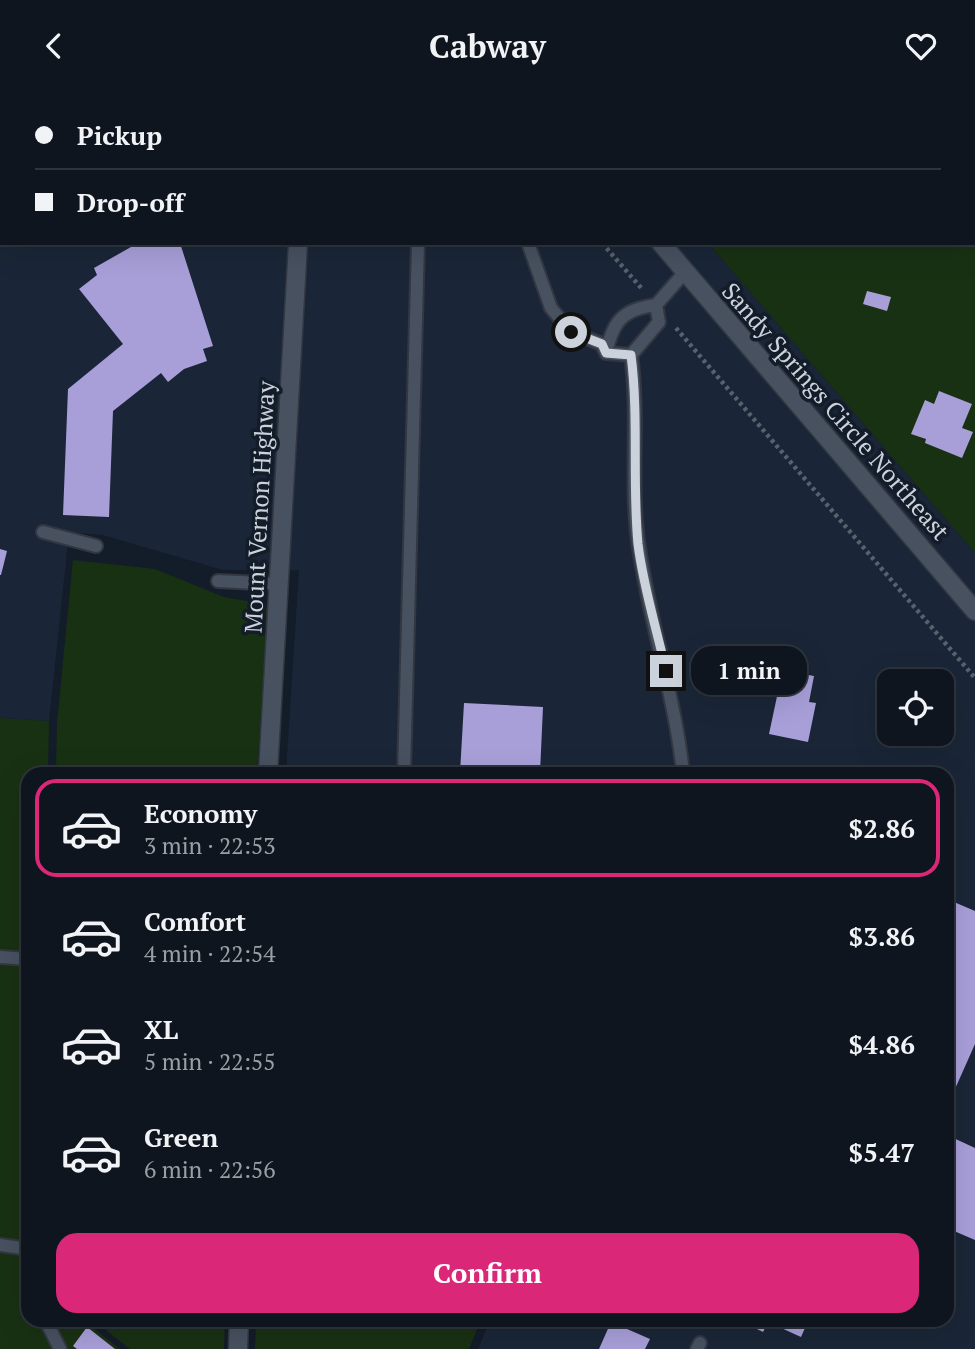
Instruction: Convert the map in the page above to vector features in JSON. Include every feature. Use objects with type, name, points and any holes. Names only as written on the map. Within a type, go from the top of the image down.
[{"type":"street","name":"Mount Vernon Highway","points":[[268,767],[298,245]]},
{"type":"street","name":"Sandy Springs Circle Northeast","points":[[663,245],[975,611]]},
{"type":"street","points":[[238,1349],[239,1327]]},
{"type":"lane","points":[[404,767],[418,245]]},
{"type":"lane","points":[[529,245],[551,308],[571,332],[602,344],[606,353]]},
{"type":"lane","points":[[606,353],[611,328],[634,307],[656,305],[685,272]]},
{"type":"lane","points":[[656,305],[659,322],[631,355],[636,388],[633,456],[639,547],[677,721],[682,767]]},
{"type":"lane","points":[[606,353],[631,355]]},
{"type":"lane","points":[[43,533],[96,546]]},
{"type":"lane","points":[[218,581],[279,584]]},
{"type":"lane","points":[[0,957],[21,958]]},
{"type":"lane","points":[[0,1245],[21,1248]]},
{"type":"lane","points":[[49,1327],[61,1349]]},
{"type":"path","points":[[604,245],[975,678]]},
{"type":"shaded area","points":[[0,245],[710,245],[975,553],[975,1349],[478,1349],[487,1327],[954,1327],[954,767],[286,767],[299,570],[223,570],[103,535],[69,532],[49,721],[0,718]]},
{"type":"green space","points":[[710,245],[975,245],[975,553]]},
{"type":"green space","points":[[73,560],[155,569],[224,597],[268,605],[257,767],[56,767],[57,723]]},
{"type":"green space","points":[[0,718],[49,721],[48,767],[21,767],[21,1327],[92,1327],[120,1349],[0,1349]]},
{"type":"green space","points":[[102,1327],[225,1327],[224,1349],[130,1349]]},
{"type":"green space","points":[[256,1327],[478,1327],[469,1349],[255,1349]]},
{"type":"building","points":[[134,245],[181,245],[213,346],[203,349],[207,361],[184,369],[168,382],[161,373],[113,411],[109,517],[63,515],[68,389],[123,344],[79,289],[97,275],[94,268]]},
{"type":"building","points":[[867,291],[891,297],[887,311],[863,304]]},
{"type":"building","points":[[939,391],[972,404],[962,428],[973,432],[962,458],[925,443],[926,439],[911,434],[925,400],[934,404]]},
{"type":"building","points":[[0,549],[7,551],[1,575],[0,575]]},
{"type":"building","points":[[797,673],[814,676],[809,702],[816,703],[808,742],[769,734],[779,687],[793,689]]},
{"type":"building","points":[[464,703],[543,707],[540,767],[460,767]]},
{"type":"building","points":[[954,902],[975,911],[975,1044],[954,1091]]},
{"type":"building","points":[[954,1138],[975,1148],[975,1240],[954,1231]]},
{"type":"building","points":[[87,1327],[115,1349],[77,1349],[73,1346]]},
{"type":"building","points":[[609,1327],[622,1327],[650,1339],[645,1349],[599,1349]]},
{"type":"building","points":[[753,1327],[766,1327],[763,1332]]},
{"type":"building","points":[[779,1327],[805,1327],[801,1337]]},
{"type":"route","points":[[571,332],[602,344],[606,353],[631,355],[636,388],[633,456],[639,547],[666,671]]}]
